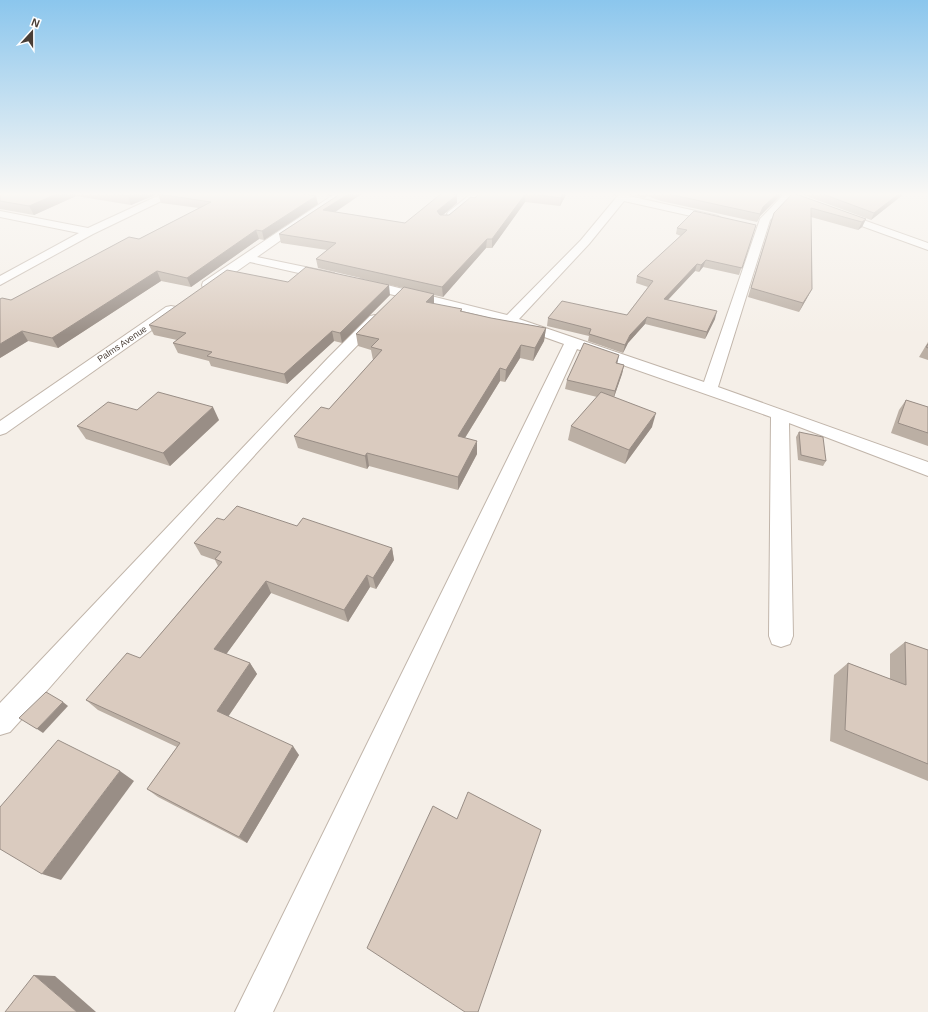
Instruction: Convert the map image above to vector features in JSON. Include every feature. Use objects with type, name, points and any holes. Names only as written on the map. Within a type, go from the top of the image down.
[{"type":"street","points":[[0,281],[74,240]]},
{"type":"street","points":[[199,291],[274,240]]},
{"type":"street","points":[[510,320],[586,240]]},
{"type":"street","points":[[708,390],[753,240]]},
{"type":"street","points":[[912,240],[928,246]]},
{"type":"street","points":[[247,258],[402,292],[510,320],[780,414],[928,469]]},
{"type":"street","points":[[0,722],[21,701],[192,512],[332,361],[402,292]]},
{"type":"street","name":"Palms Avenue","points":[[0,429],[186,300]]},
{"type":"street","points":[[253,1012],[274,971],[573,342]]},
{"type":"street","points":[[780,414],[781,636]]},
{"type":"building","points":[[123,240],[241,240],[187,278],[157,271],[52,338],[22,331],[0,344],[0,299],[11,300]]},
{"type":"building","points":[[318,240],[486,240],[442,287],[316,259],[336,243]]},
{"type":"building","points":[[676,240],[751,240],[742,268],[706,260],[701,265],[697,264],[664,299],[717,311],[707,332],[647,317],[630,335],[625,345],[589,334],[591,329],[548,318],[562,301],[627,315],[653,281],[637,276]]},
{"type":"building","points":[[766,240],[811,240],[812,289],[803,303],[751,288]]},
{"type":"building","points":[[306,267],[389,285],[340,333],[332,331],[284,374],[207,356],[212,352],[173,343],[186,333],[149,325],[227,270],[288,282]]},
{"type":"building","points":[[404,287],[434,294],[426,302],[462,309],[460,311],[491,318],[546,328],[535,348],[521,345],[506,370],[500,368],[458,436],[477,441],[458,477],[367,453],[365,456],[294,436],[321,407],[329,409],[382,350],[371,347],[379,339],[356,334]]},
{"type":"building","points":[[584,343],[619,355],[616,363],[624,365],[615,391],[567,380]]},
{"type":"building","points":[[158,392],[213,407],[163,453],[77,426],[108,402],[137,410]]},
{"type":"building","points":[[601,392],[656,413],[629,450],[571,426]]},
{"type":"building","points":[[906,400],[928,407],[928,433],[898,423]]},
{"type":"building","points":[[799,432],[823,437],[826,461],[801,455]]},
{"type":"building","points":[[237,506],[297,526],[303,518],[392,548],[373,578],[367,575],[344,610],[266,581],[214,649],[250,663],[217,711],[293,746],[239,837],[147,789],[180,743],[86,700],[127,653],[140,658],[222,562],[215,559],[221,552],[194,543],[217,518],[224,520]]},
{"type":"building","points":[[905,642],[928,650],[928,764],[845,730],[848,663],[906,685]]},
{"type":"building","points":[[46,692],[63,702],[37,729],[19,718]]},
{"type":"building","points":[[58,740],[120,771],[42,874],[0,849],[0,807]]},
{"type":"building","points":[[468,792],[541,830],[478,1012],[465,1012],[367,948],[433,806],[457,819]]},
{"type":"building","points":[[34,975],[77,1012],[5,1012]]}]
